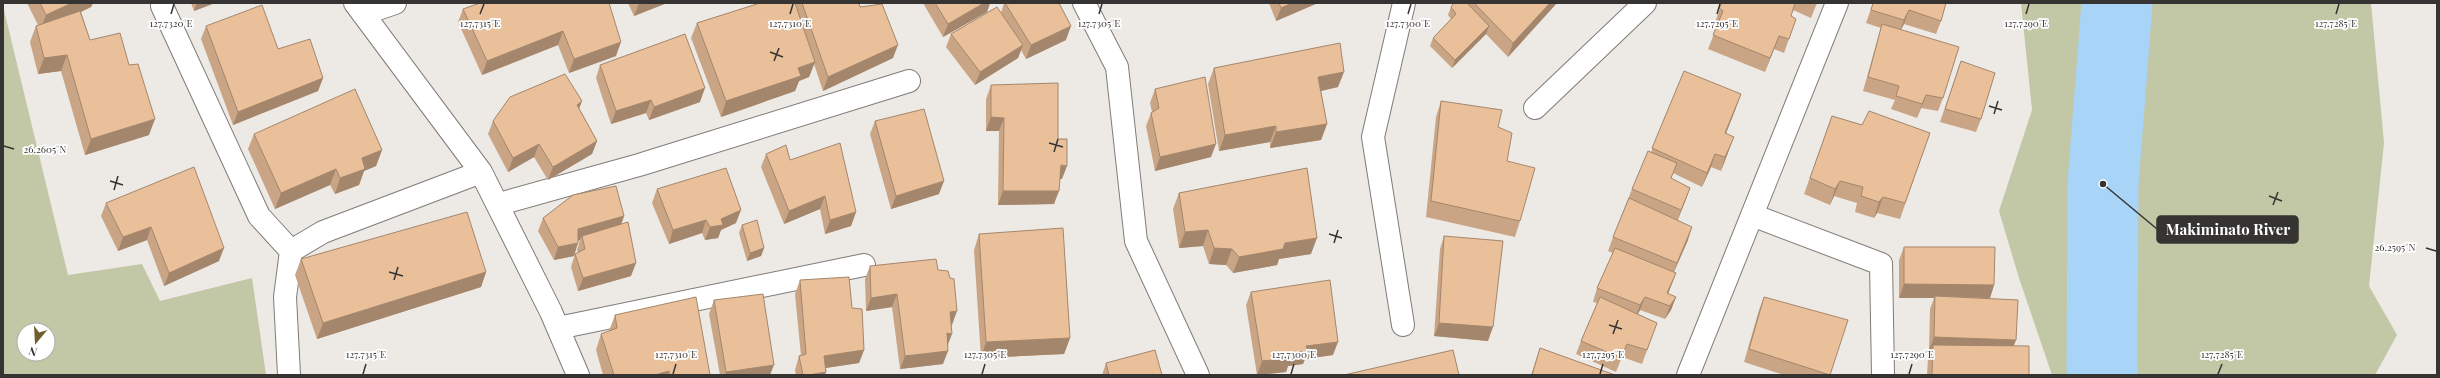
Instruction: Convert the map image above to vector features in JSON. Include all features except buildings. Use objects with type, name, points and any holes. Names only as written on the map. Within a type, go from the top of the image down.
[{"type":"street","points":[[395,3],[359,9],[481,172],[499,204],[558,328],[578,375]]},
{"type":"street","points":[[1084,3],[1117,67],[1136,241],[1198,375]]},
{"type":"street","points":[[1403,325],[1373,137],[1404,3]]},
{"type":"street","points":[[1535,108],[1645,3]]},
{"type":"street","points":[[1688,375],[1837,3]]},
{"type":"street","points":[[162,6],[259,216],[291,251],[285,297],[289,375]]},
{"type":"street","points":[[499,204],[639,165],[909,81]]},
{"type":"street","points":[[291,251],[323,232],[481,172]]},
{"type":"street","points":[[1752,215],[1881,264],[1883,375]]},
{"type":"street","points":[[558,328],[864,265]]},
{"type":"green space","points":[[2021,3],[2371,3],[2384,143],[2369,286],[2397,335],[2375,375],[2052,375],[2019,278],[1999,211],[2032,110]]},
{"type":"green space","points":[[3,6],[68,275],[142,264],[160,301],[252,278],[266,375],[3,375]]},
{"type":"waterway","points":[[2102,375],[2103,184],[2117,3]]},
{"type":"place","name":"Makiminato River","points":[[2103,184]]}]
